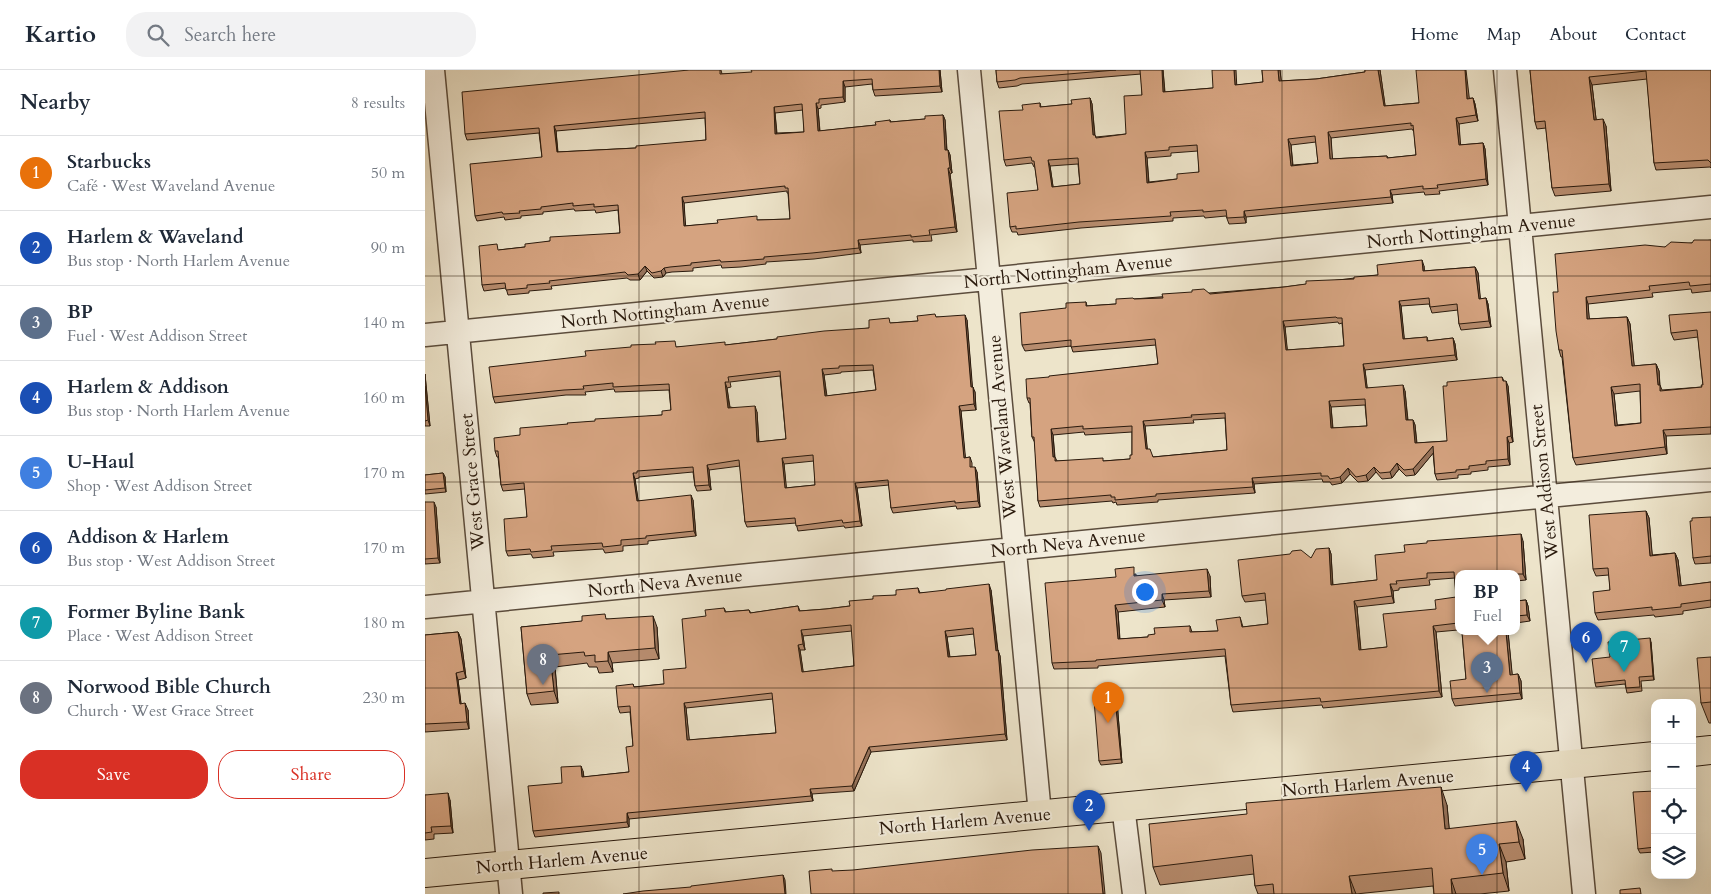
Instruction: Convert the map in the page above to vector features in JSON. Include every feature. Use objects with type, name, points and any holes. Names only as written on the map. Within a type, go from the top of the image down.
[{"type":"main road","points":[[1696,752],[1711,750]]},
{"type":"main road","name":"North Harlem Avenue","points":[[425,873],[1651,756]]},
{"type":"street","name":"West Grace Street","points":[[433,70],[511,894]]},
{"type":"street","name":"West Waveland Avenue","points":[[969,70],[1040,814]]},
{"type":"street","name":"West Addison Street","points":[[1505,70],[1584,894]]},
{"type":"street","name":"North Nottingham Avenue","points":[[425,334],[1711,207]]},
{"type":"street","name":"North Neva Avenue","points":[[425,607],[1711,480]]},
{"type":"street","points":[[1123,806],[1134,894]]},
{"type":"building","points":[[689,70],[720,70],[720,74],[752,72],[751,70],[939,70],[940,86],[873,90],[872,79],[843,81],[843,97],[819,99],[819,103],[816,103],[818,131],[876,125],[875,122],[890,120],[890,122],[925,119],[925,116],[943,115],[945,150],[948,150],[950,168],[948,168],[955,227],[929,230],[930,235],[858,240],[859,248],[764,257],[764,259],[691,263],[691,265],[664,268],[661,271],[652,273],[645,266],[638,274],[628,275],[625,272],[549,281],[550,283],[527,285],[527,288],[506,290],[505,283],[482,285],[479,246],[497,244],[498,250],[525,247],[525,244],[550,241],[550,237],[620,233],[618,205],[594,207],[594,204],[573,206],[573,203],[519,211],[520,213],[503,214],[502,212],[475,216],[470,164],[542,157],[539,128],[465,134],[462,92]],"holes":[[[802,104],[804,132],[775,134],[774,107]],[[705,112],[706,140],[636,146],[636,148],[557,152],[554,126]],[[785,186],[785,188],[788,188],[790,219],[757,220],[757,216],[717,220],[718,223],[684,226],[682,197]]]},
{"type":"building","points":[[996,70],[1116,70],[1020,78],[997,82]]},
{"type":"building","points":[[1140,70],[1162,70],[1163,92],[1213,88],[1212,70],[1234,70],[1235,85],[1263,82],[1262,70],[1278,70],[1279,81],[1316,79],[1365,72],[1365,70],[1378,70],[1384,106],[1419,103],[1416,70],[1465,70],[1467,99],[1473,98],[1476,115],[1456,118],[1459,145],[1483,143],[1486,179],[1437,185],[1438,188],[1423,189],[1423,186],[1390,190],[1391,197],[1244,211],[1244,217],[1227,218],[1226,210],[1203,212],[1203,210],[1170,212],[1171,216],[1079,222],[1016,229],[1016,226],[1010,227],[1007,193],[1038,190],[1034,161],[1032,161],[1031,157],[1004,160],[999,111],[1023,110],[1022,105],[1040,103],[1040,107],[1072,104],[1071,100],[1090,98],[1093,135],[1096,138],[1126,134],[1124,96],[1142,95]],"holes":[[[1411,123],[1411,126],[1413,125],[1416,155],[1387,158],[1387,156],[1330,159],[1328,132]],[[1315,136],[1318,163],[1291,166],[1288,139]],[[1197,145],[1199,172],[1177,174],[1177,179],[1147,183],[1145,152],[1169,150],[1169,147]],[[1078,158],[1080,184],[1052,187],[1048,160]]]},
{"type":"building","points":[[1530,70],[1711,70],[1711,163],[1708,160],[1654,163],[1646,71],[1589,77],[1594,120],[1603,119],[1609,184],[1552,188],[1545,121],[1535,122]]},
{"type":"building","points":[[1694,240],[1711,240],[1711,284],[1690,286],[1689,282],[1649,286],[1650,290],[1586,297],[1587,319],[1627,317],[1632,366],[1656,364],[1660,391],[1702,387],[1701,385],[1703,385],[1697,330],[1671,333],[1669,315],[1711,312],[1711,427],[1663,430],[1665,447],[1573,458],[1562,350],[1559,350],[1556,331],[1553,292],[1558,292],[1555,254],[1645,245],[1665,247],[1671,242],[1692,243]],"holes":[[[1640,384],[1641,423],[1615,426],[1611,387]]]},
{"type":"building","points":[[1422,260],[1423,271],[1475,267],[1479,299],[1486,298],[1489,321],[1459,324],[1457,304],[1430,307],[1429,298],[1399,301],[1403,339],[1427,337],[1427,341],[1453,338],[1455,355],[1363,364],[1366,388],[1403,385],[1406,420],[1413,420],[1415,443],[1447,441],[1443,386],[1447,386],[1447,382],[1502,377],[1503,381],[1506,381],[1511,436],[1507,437],[1508,459],[1486,461],[1486,464],[1469,466],[1469,469],[1435,474],[1433,446],[1413,469],[1404,470],[1397,463],[1390,472],[1380,473],[1374,467],[1366,475],[1356,477],[1348,468],[1340,477],[1330,479],[1328,476],[1321,476],[1321,473],[1252,478],[1253,487],[1156,494],[1156,496],[1115,500],[1115,497],[1111,497],[1111,495],[1038,501],[1034,437],[1032,437],[1030,398],[1027,398],[1026,379],[1158,364],[1155,339],[1071,347],[1071,340],[1022,345],[1020,313],[1066,308],[1066,303],[1086,302],[1086,306],[1116,304],[1116,299],[1163,298],[1162,294],[1192,292],[1192,290],[1204,289],[1210,294],[1284,287],[1306,284],[1306,281],[1354,279],[1354,277],[1378,275],[1377,265]],"holes":[[[1342,318],[1344,346],[1286,350],[1283,321]],[[1365,399],[1367,426],[1331,428],[1329,401]],[[1225,413],[1227,450],[1153,457],[1150,449],[1146,449],[1143,421],[1192,417],[1191,415]],[[1083,426],[1083,429],[1132,426],[1132,455],[1130,455],[1130,459],[1103,461],[1103,458],[1055,461],[1051,429]]]},
{"type":"building","points":[[935,314],[936,317],[965,315],[974,404],[959,406],[964,458],[970,457],[970,467],[975,467],[978,501],[955,503],[955,501],[891,508],[888,480],[855,483],[860,521],[843,523],[842,520],[796,526],[795,518],[745,522],[739,460],[707,465],[709,485],[695,486],[693,467],[637,471],[637,473],[633,473],[637,501],[691,495],[694,531],[621,540],[621,545],[603,547],[602,543],[551,546],[552,550],[531,552],[530,549],[506,551],[504,519],[527,517],[524,483],[501,485],[498,451],[495,451],[494,438],[520,435],[520,428],[595,421],[595,419],[662,415],[662,411],[671,410],[669,384],[613,387],[613,383],[583,386],[584,389],[493,397],[489,367],[586,356],[585,351],[656,344],[655,342],[675,341],[676,347],[725,342],[725,345],[777,339],[777,337],[824,331],[869,328],[869,320],[889,318],[890,323],[918,321],[917,316]],"holes":[[[873,365],[876,390],[825,396],[822,369],[839,368],[839,366]],[[780,371],[786,439],[757,442],[755,406],[728,408],[725,382],[729,382],[728,377]],[[813,455],[815,485],[785,488],[782,458]]]},
{"type":"building","points":[[425,386],[428,420],[425,421]]},
{"type":"building","points":[[443,473],[445,488],[425,490],[425,475]]},
{"type":"building","points":[[425,502],[434,502],[438,558],[425,559]]},
{"type":"building","points":[[1646,511],[1650,556],[1675,553],[1679,586],[1711,582],[1711,600],[1681,604],[1681,607],[1652,610],[1652,607],[1595,613],[1593,592],[1610,590],[1608,568],[1593,569],[1589,515]]},
{"type":"building","points":[[1711,517],[1711,556],[1693,558],[1690,521],[1692,521],[1692,518]]},
{"type":"building","points":[[1521,534],[1523,574],[1520,574],[1520,570],[1455,570],[1455,584],[1454,572],[1427,573],[1427,578],[1396,581],[1397,584],[1390,584],[1392,596],[1354,601],[1359,650],[1387,647],[1383,614],[1436,609],[1435,600],[1455,597],[1455,623],[1433,626],[1439,691],[1321,702],[1320,698],[1231,705],[1225,649],[1096,661],[1052,663],[1045,583],[1116,577],[1115,569],[1134,567],[1134,576],[1207,569],[1209,591],[1162,594],[1162,600],[1115,605],[1118,639],[1148,637],[1148,635],[1155,634],[1154,628],[1190,626],[1190,632],[1218,631],[1216,620],[1240,617],[1242,627],[1268,624],[1265,593],[1242,596],[1238,560],[1290,554],[1292,551],[1301,550],[1311,558],[1316,549],[1329,548],[1331,585],[1377,580],[1375,555],[1405,552],[1404,545],[1427,543],[1427,541]]},
{"type":"building","points":[[989,584],[996,651],[998,650],[1005,734],[869,747],[852,786],[810,789],[811,796],[627,813],[627,822],[533,831],[528,786],[562,783],[561,767],[581,766],[582,777],[629,772],[626,747],[633,746],[630,706],[618,707],[616,686],[633,684],[634,687],[664,684],[663,670],[686,668],[682,619],[706,616],[705,610],[724,608],[725,612],[749,610],[750,613],[798,606],[799,611],[826,609],[850,606],[849,601],[873,599],[873,596],[896,595],[896,590],[918,588],[919,593]],"holes":[[[851,625],[854,666],[802,672],[798,645],[803,644],[801,630]],[[973,628],[976,655],[948,657],[945,631]],[[772,693],[776,733],[687,740],[684,703]]]},
{"type":"building","points":[[1526,600],[1527,615],[1520,616],[1520,601]]},
{"type":"building","points":[[605,614],[606,619],[653,616],[655,648],[608,652],[608,661],[595,662],[595,655],[585,656],[584,652],[550,655],[554,691],[527,694],[521,627],[582,621],[582,616]]},
{"type":"building","points":[[458,632],[464,671],[456,673],[460,704],[465,703],[467,722],[425,724],[425,635]]},
{"type":"building","points":[[1462,635],[1506,635],[1510,675],[1518,674],[1520,693],[1452,699],[1450,681],[1466,679]]},
{"type":"building","points":[[1650,638],[1653,676],[1639,677],[1640,687],[1626,688],[1625,680],[1595,683],[1592,659],[1610,657],[1608,642]]},
{"type":"building","points":[[1711,657],[1711,702],[1701,703],[1697,658]]},
{"type":"building","points":[[1115,698],[1121,759],[1099,761],[1094,700]]},
{"type":"building","points":[[1441,787],[1445,829],[1516,821],[1519,842],[1499,844],[1503,873],[1451,879],[1452,894],[1434,894],[1432,868],[1349,876],[1352,894],[1274,894],[1273,884],[1255,886],[1252,855],[1153,867],[1149,824],[1247,814],[1246,803]]},
{"type":"building","points":[[1651,791],[1651,847],[1638,849],[1633,792]]},
{"type":"building","points":[[448,793],[451,826],[431,827],[432,832],[425,833],[425,795]]},
{"type":"building","points":[[1098,846],[1103,894],[811,894],[809,871],[853,870],[1032,850]]},
{"type":"building","points":[[783,875],[785,894],[623,894],[691,887]]},
{"type":"building","points":[[1640,888],[1641,894],[1620,894],[1620,890]]},
{"type":"building","points":[[559,892],[559,894],[543,894],[543,893]]},
{"type":"place","name":"Addison & Harlem","points":[[1586,663]]},
{"type":"place","name":"Former Byline Bank","points":[[1624,672]]},
{"type":"place","name":"Norwood Bible Church","points":[[543,685]]},
{"type":"place","name":"BP","points":[[1487,693]]},
{"type":"place","name":"Starbucks","points":[[1108,723]]},
{"type":"place","name":"Harlem & Addison","points":[[1526,792]]},
{"type":"place","name":"Harlem & Waveland","points":[[1089,831]]},
{"type":"place","name":"U-Haul","points":[[1482,875]]}]
